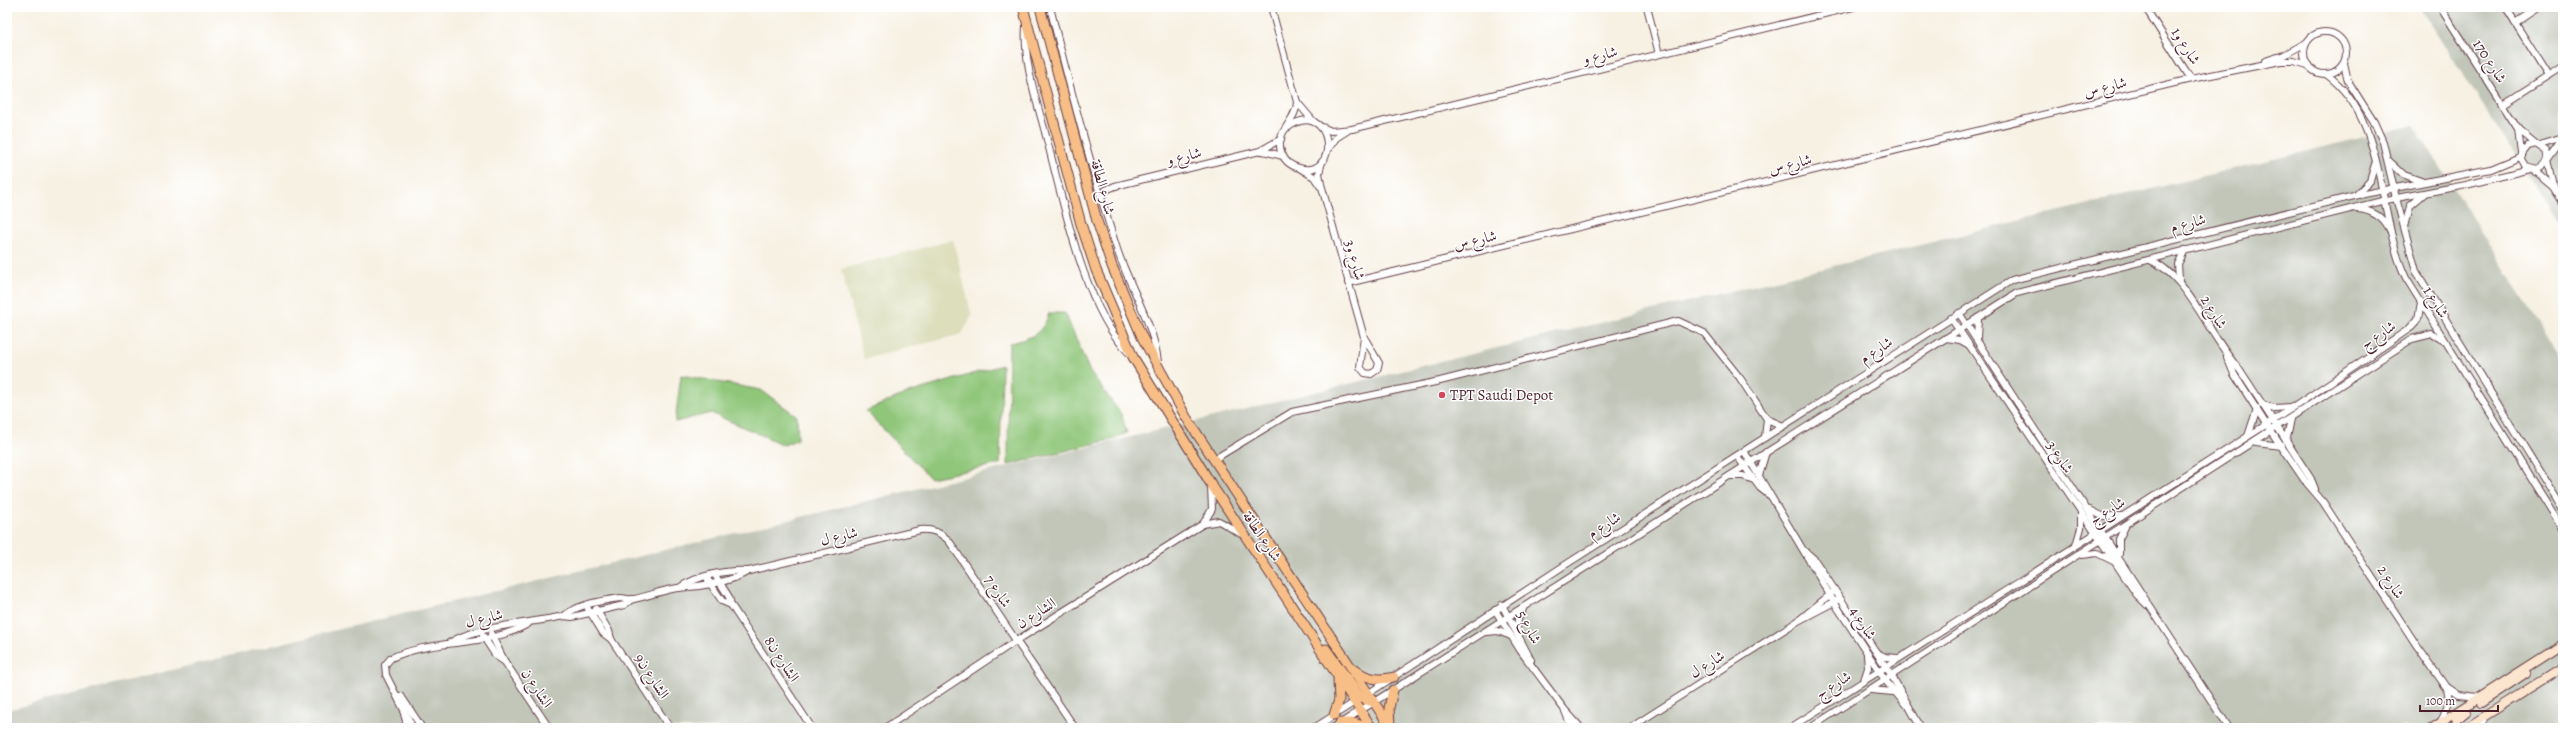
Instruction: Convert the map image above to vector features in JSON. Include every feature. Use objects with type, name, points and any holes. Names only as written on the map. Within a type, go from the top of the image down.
[{"type":"main road","name":"شارع الطاقة","points":[[1023,7],[1083,231],[1096,270],[1133,357],[1211,484],[1337,676],[1361,698],[1388,727]]},
{"type":"main road","name":"شارع الطاقة","points":[[1040,7],[1097,221],[1130,311],[1158,368],[1186,417],[1348,664],[1361,698]]},
{"type":"main road","points":[[1286,598],[1304,618],[1367,706]]},
{"type":"main road","points":[[1348,664],[1368,678],[1385,679],[1394,677]]},
{"type":"main road","points":[[1334,715],[1339,700],[1337,676]]},
{"type":"main road","points":[[1388,727],[1388,708],[1393,690]]},
{"type":"main road","name":"شارع الطاقة","points":[[1367,706],[1370,728]]},
{"type":"main road","points":[[1337,726],[1354,723],[1370,728]]},
{"type":"street","name":"شارع الطاقة","points":[[1050,7],[1101,198],[1120,258],[1155,344],[1158,368]]},
{"type":"street","points":[[1271,7],[1297,102],[1306,115],[1322,127],[1328,141],[1329,148],[1322,162],[1316,166],[1301,169],[1294,166],[1283,156],[1281,139],[1294,116],[1297,102]]},
{"type":"street","points":[[1647,7],[1659,54]]},
{"type":"street","name":"شارع و","points":[[1322,127],[1333,131],[1352,129],[1853,7]]},
{"type":"street","name":"شارع و1","points":[[2145,7],[2191,79]]},
{"type":"street","name":"شارع 170","points":[[2440,7],[2518,130],[2538,145]]},
{"type":"street","points":[[2505,7],[2548,75]]},
{"type":"street","points":[[2515,23],[2540,7]]},
{"type":"street","points":[[2319,33],[2335,34],[2345,47],[2344,63],[2336,70],[2326,74],[2316,72],[2308,65],[2304,56],[2306,43],[2319,33]]},
{"type":"street","name":"شارع س","points":[[2238,69],[2284,55],[2306,43]]},
{"type":"street","name":"شارع س","points":[[1348,283],[2191,79],[2238,69],[2288,61],[2308,65]]},
{"type":"street","name":"شارع 1","points":[[2344,63],[2348,82],[2380,132],[2412,260],[2423,282],[2563,510]]},
{"type":"street","points":[[2502,105],[2563,66]]},
{"type":"street","name":"شارع 1","points":[[2326,74],[2344,90],[2361,119],[2384,190],[2392,235],[2401,268],[2563,530]]},
{"type":"street","points":[[1287,128],[1300,121],[1315,123]]},
{"type":"street","name":"شارع و","points":[[1329,148],[1339,135],[1352,129]]},
{"type":"street","name":"شارع 170","points":[[2518,130],[2522,155]]},
{"type":"street","name":"شارع و","points":[[1101,198],[1106,190],[1115,186],[1260,151],[1281,139]]},
{"type":"street","points":[[2563,139],[2528,146],[2522,155],[2524,163],[2553,187],[2563,202]]},
{"type":"street","points":[[2532,170],[2542,168],[2563,139]]},
{"type":"street","points":[[2538,145],[2546,151],[2553,187]]},
{"type":"street","name":"شارع و","points":[[1260,151],[1272,152],[1283,156]]},
{"type":"street","name":"شارع م","points":[[1314,728],[1502,605],[2012,280],[2354,196],[2491,169],[2522,155]]},
{"type":"street","points":[[2387,159],[2404,175],[2427,182]]},
{"type":"street","points":[[2354,196],[2370,181],[2375,160]]},
{"type":"street","name":"شارع و3","points":[[1322,162],[1319,173],[1322,190],[1348,283],[1364,337],[1379,363],[1377,370],[1371,374],[1365,373],[1360,366],[1364,337]]},
{"type":"street","name":"شارع و3","points":[[1301,169],[1314,177],[1322,190]]},
{"type":"street","name":"شارع م","points":[[1337,726],[1570,578],[1726,476],[2017,293],[2386,200],[2532,170]]},
{"type":"street","name":"شارع و","points":[[1097,183],[1103,186],[1115,186]]},
{"type":"street","points":[[2406,235],[2406,216],[2410,206],[2427,192]]},
{"type":"street","points":[[2349,210],[2374,213],[2383,219],[2392,235]]},
{"type":"street","points":[[2179,280],[2178,264],[2185,250]]},
{"type":"street","points":[[2122,253],[2126,265]]},
{"type":"street","name":"شارع 2","points":[[2150,260],[2166,268],[2179,280],[2227,357],[2234,374],[2260,407],[2284,443],[2305,481],[2316,491],[2410,637],[2446,687],[2458,695],[2480,697]]},
{"type":"street","name":"شارع ج","points":[[1790,728],[2294,407],[2409,329],[2418,319],[2421,302]]},
{"type":"street","name":"شارع 3","points":[[1959,313],[2119,556],[2150,608],[2229,728]]},
{"type":"street","name":"شارع 3","points":[[1951,318],[1960,329],[2136,595],[2150,608]]},
{"type":"street","points":[[1977,340],[1978,318]]},
{"type":"street","points":[[1213,460],[1292,412],[1440,381],[1678,321],[1704,333],[1740,378],[1767,419],[1784,426]]},
{"type":"street","name":"شارع ج","points":[[1810,728],[2419,336],[2432,334],[2446,342]]},
{"type":"street","points":[[1946,338],[1960,340],[1971,347]]},
{"type":"street","points":[[2248,436],[2260,407],[2294,407]]},
{"type":"street","points":[[1765,437],[1767,419]]},
{"type":"street","points":[[2253,444],[2284,443],[2291,419]]},
{"type":"street","points":[[1759,475],[1763,459],[1768,450]]},
{"type":"street","name":"شارع 4","points":[[1744,451],[1769,495],[1805,551],[1809,562],[1829,595],[1885,680],[1906,705]]},
{"type":"street","name":"شارع 4","points":[[1737,456],[1754,480],[1769,495]]},
{"type":"street","points":[[1726,476],[1738,475],[1754,480]]},
{"type":"street","points":[[1203,524],[1212,509],[1211,484]]},
{"type":"street","points":[[1674,496],[1681,506]]},
{"type":"street","points":[[2088,509],[2102,516],[2123,516]]},
{"type":"street","points":[[2076,545],[2080,528],[2081,511]]},
{"type":"street","name":"الشارع ن","points":[[885,728],[1016,641],[1203,524],[1212,521],[1226,523],[1246,538]]},
{"type":"street","points":[[2119,556],[2119,539],[2126,526]]},
{"type":"street","name":"شارع ل","points":[[564,616],[570,610],[594,604],[622,598],[632,599],[678,588],[710,584],[740,576],[749,571],[920,530],[936,532]]},
{"type":"street","name":"شارع 7","points":[[936,532],[949,541],[1075,728]]},
{"type":"street","name":"شارع 4","points":[[1805,551],[1814,559],[1892,676],[1906,705],[1921,728]]},
{"type":"street","points":[[2079,556],[2097,553],[2114,561]]},
{"type":"street","points":[[1562,567],[1570,578]]},
{"type":"street","name":"شارع ل","points":[[678,588],[688,581],[738,570],[749,571]]},
{"type":"street","name":"الشارع ن8","points":[[715,575],[729,597],[731,605],[812,728]]},
{"type":"street","name":"الشارع ن8","points":[[706,577],[722,601],[731,605]]},
{"type":"street","name":"شارع ل","points":[[1798,621],[1804,613],[1835,592]]},
{"type":"street","name":"شارع ل","points":[[447,644],[459,637],[513,624],[528,624],[564,616],[590,613],[624,605],[632,599]]},
{"type":"street","name":"شارع ل","points":[[1630,728],[1798,621],[1840,599]]},
{"type":"street","name":"الشارع ن9","points":[[594,604],[609,630],[611,639]]},
{"type":"street","name":"شارع 5","points":[[1502,605],[1518,632],[1532,662]]},
{"type":"street","name":"الشارع ن9","points":[[586,607],[603,633],[611,639],[670,728]]},
{"type":"street","points":[[1518,632],[1518,619],[1524,607]]},
{"type":"street","name":"شارع 5","points":[[1496,610],[1512,636],[1532,662],[1564,709],[1581,728]]},
{"type":"street","name":"شارع ل","points":[[388,680],[384,670],[387,662],[395,656],[447,644],[461,644],[485,639],[516,631],[528,624]]},
{"type":"street","name":"الشارع ن","points":[[489,630],[504,662],[549,728]]},
{"type":"street","name":"الشارع ن","points":[[481,632],[496,656],[504,662]]},
{"type":"street","points":[[1484,632],[1498,632],[1512,636]]},
{"type":"street","points":[[2432,728],[2563,644]]},
{"type":"street","points":[[1874,651],[1885,657],[1900,658]]},
{"type":"street","points":[[1864,680],[1868,668],[1867,653]]},
{"type":"street","points":[[2455,728],[2454,723],[2459,716],[2517,680],[2539,659]]},
{"type":"street","points":[[2466,728],[2563,667]]},
{"type":"street","points":[[1898,687],[1903,669]]},
{"type":"street","points":[[388,680],[413,728]]},
{"type":"street","points":[[388,680],[422,728]]},
{"type":"street","points":[[2440,722],[2449,702],[2446,687]]},
{"type":"street","points":[[1868,690],[1881,689],[1894,692]]},
{"type":"street","points":[[404,709],[408,728]]},
{"type":"street","name":"شارع 5","points":[[1564,709],[1572,728]]},
{"type":"street","points":[[2483,728],[2484,716]]},
{"type":"shaded area","points":[[2420,7],[2563,7],[2563,231]]},
{"type":"shaded area","points":[[2414,125],[2563,362],[2563,728],[7,728],[7,710]]},
{"type":"shaded area","points":[[953,240],[972,316],[962,334],[864,359],[841,269]]},
{"type":"green space","points":[[1049,313],[1065,313],[1090,372],[1121,414],[1127,433],[1109,440],[1008,465],[1009,343],[1023,340],[1039,331]]},
{"type":"green space","points":[[1002,365],[1000,464],[930,478],[866,411],[905,394]]},
{"type":"green space","points":[[681,375],[761,390],[797,416],[798,439],[784,445],[711,413],[675,422]]},
{"type":"place","name":"TPT Saudi Depot","points":[[1442,395]]}]
